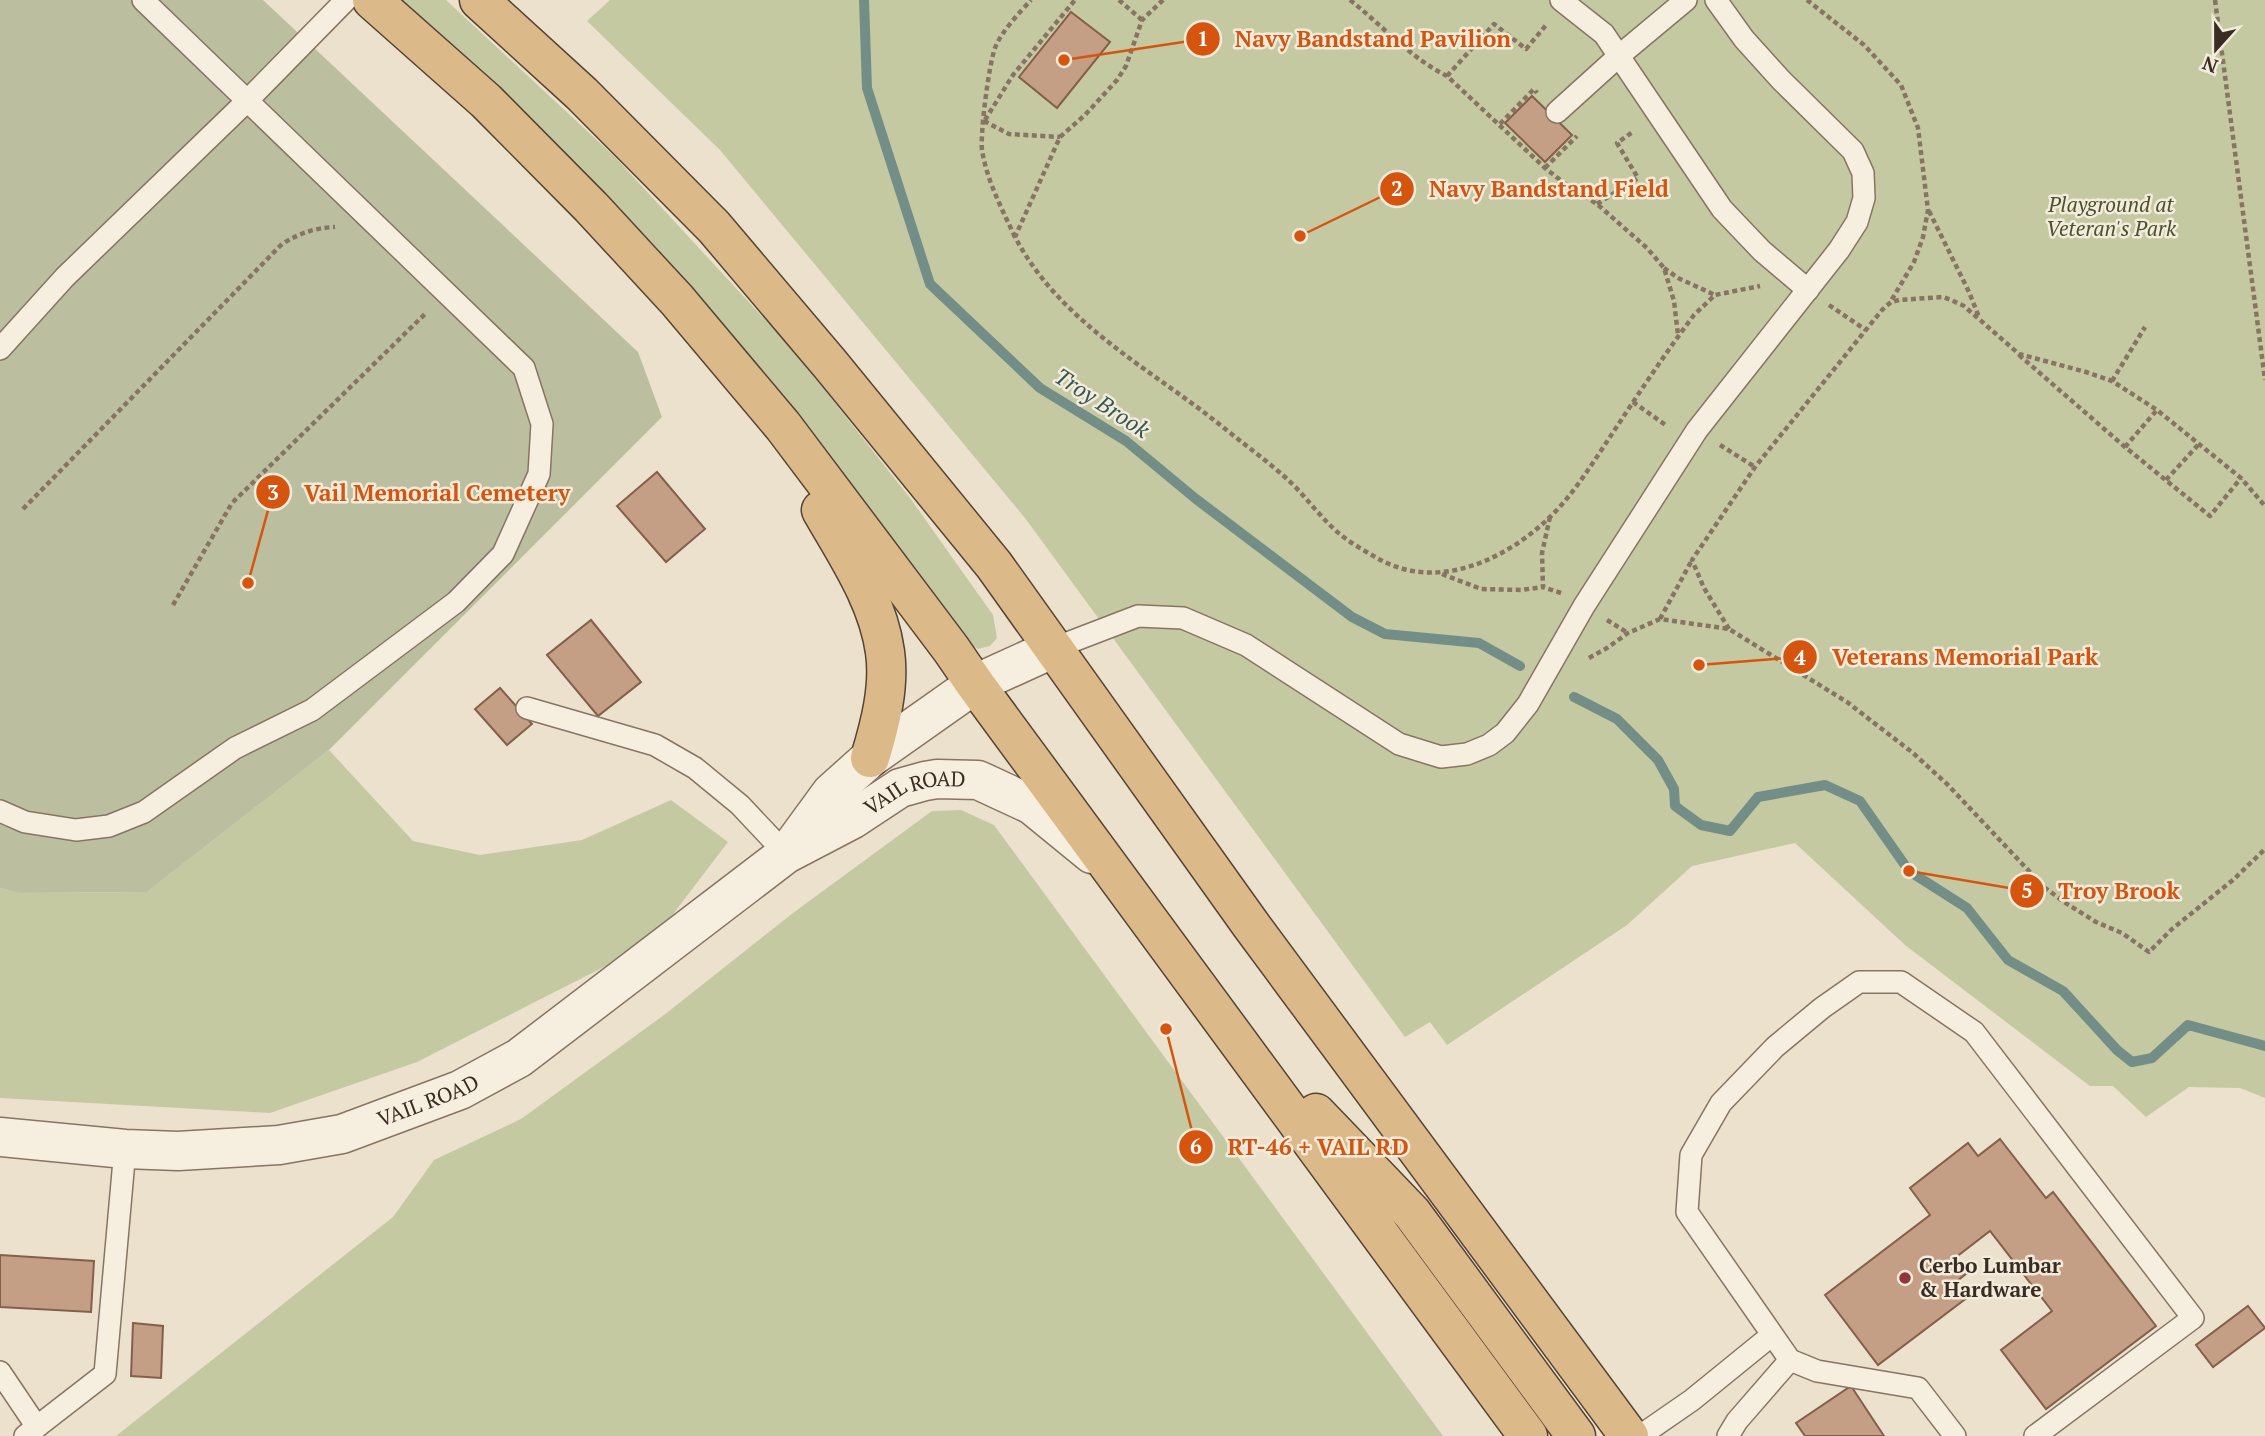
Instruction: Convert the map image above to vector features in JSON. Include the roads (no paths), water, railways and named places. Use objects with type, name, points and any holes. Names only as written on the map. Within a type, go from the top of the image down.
[{"type":"highway","points":[[372,0],[486,101],[591,207],[677,300],[783,426],[943,638],[1528,1436]]},
{"type":"highway","points":[[490,6],[715,227],[994,565],[1259,936],[1629,1436]]},
{"type":"highway","points":[[750,386],[862,582],[880,628],[886,652],[886,688],[880,725],[870,758]]},
{"type":"highway","points":[[1202,992],[1412,1213],[1576,1436]]},
{"type":"street","name":"VAIL ROAD","points":[[786,854],[831,793],[870,758],[975,684],[1052,649]]},
{"type":"street","name":"VAIL ROAD","points":[[0,1137],[125,1149],[178,1151],[279,1145],[342,1134],[460,1090],[519,1058],[786,854],[853,819],[901,788],[932,779],[978,780],[1032,805],[1113,871]]},
{"type":"lane","points":[[0,811],[25,822],[75,830],[109,827],[144,812],[235,748],[312,710],[456,601],[503,554],[539,474],[542,424],[524,368],[143,0]]},
{"type":"lane","points":[[0,349],[65,277],[247,102],[346,0]]},
{"type":"lane","points":[[1560,0],[1604,34],[1722,209],[1762,251],[1808,290]]},
{"type":"lane","points":[[1558,112],[1686,0]]},
{"type":"lane","points":[[1052,649],[1138,617],[1183,618],[1246,645],[1399,744],[1441,757],[1467,754],[1489,745],[1506,733],[1528,704],[1601,579],[1694,436],[1839,250],[1857,222],[1864,198],[1863,173],[1853,151],[1781,80],[1744,39],[1716,0]]},
{"type":"lane","points":[[527,708],[655,745],[695,768],[740,805],[786,854]]},
{"type":"lane","points":[[1955,1436],[1918,1388],[1817,1371],[1790,1360],[1687,1212],[1691,1156],[1721,1103],[1775,1047],[1859,982],[1901,982],[1974,1032],[2193,1318],[2035,1436]]},
{"type":"lane","points":[[0,1372],[31,1431],[105,1374],[125,1149]]},
{"type":"lane","points":[[1640,1436],[1692,1400],[1772,1335]]},
{"type":"lane","points":[[1728,1436],[1737,1421],[1790,1360]]},
{"type":"waterway","name":"Troy Brook","points":[[864,0],[867,88],[930,284],[1040,388],[1126,441],[1196,499],[1352,617],[1385,634],[1479,643],[1520,666]]},
{"type":"waterway","name":"Troy Brook","points":[[1574,697],[1617,719],[1658,760],[1674,789],[1675,806],[1701,825],[1730,831],[1758,797],[1825,785],[1860,801],[1909,871],[1967,908],[2008,960],[2063,991],[2117,1050],[2132,1062],[2152,1058],[2188,1025],[2265,1046]]},
{"type":"place","name":"Navy Bandstand Pavilion","points":[[1064,60]]},
{"type":"place","name":"Navy Bandstand Field","points":[[1300,236]]},
{"type":"place","name":"Vail Memorial Cemetery","points":[[248,583]]},
{"type":"place","name":"Veterans Memorial Park","points":[[1699,665]]},
{"type":"place","name":"Troy Brook","points":[[1909,871]]},
{"type":"place","name":"RT-46 + VAIL RD","points":[[1166,1029]]},
{"type":"place","name":"Cerbo Lumbar & Hardware","points":[[1905,1278]]},
{"type":"park label","name":"Playground at Veteran's Park","points":[[2111,217]]}]
